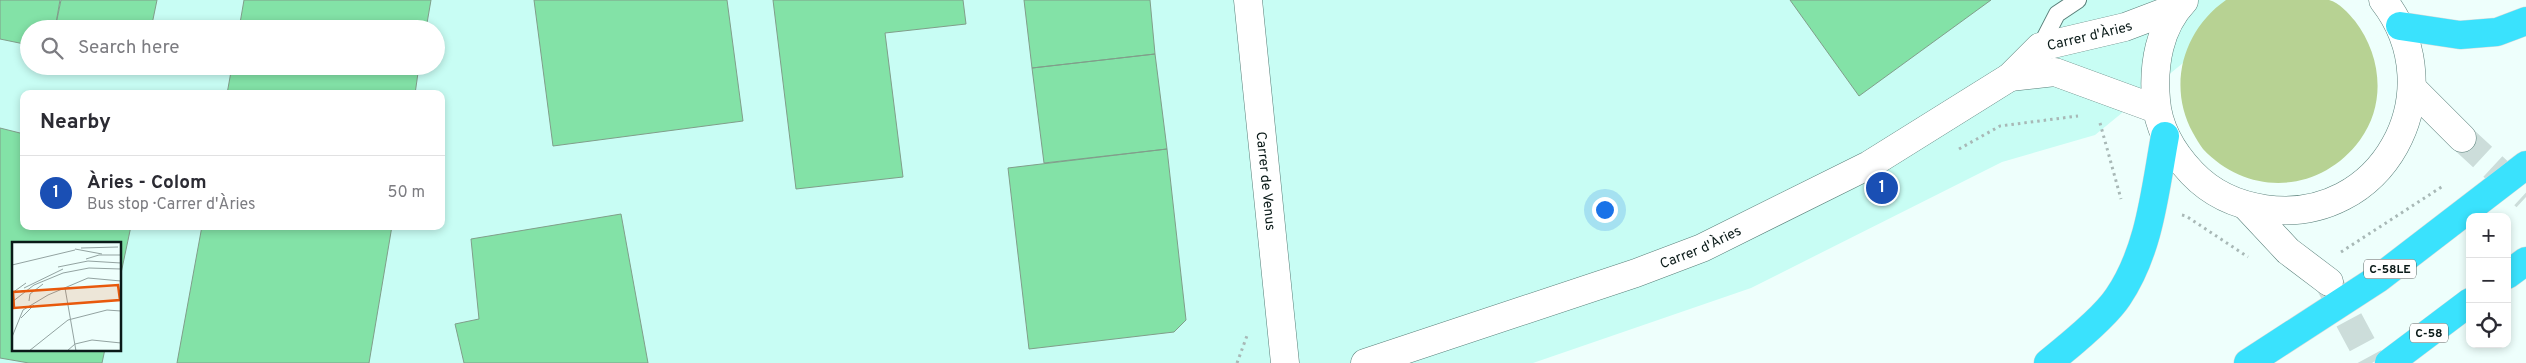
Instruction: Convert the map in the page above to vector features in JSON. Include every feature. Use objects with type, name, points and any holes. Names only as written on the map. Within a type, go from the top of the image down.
[{"type":"highway","points":[[2400,26],[2460,35],[2497,32],[2526,21]]},
{"type":"highway","points":[[2048,363],[2118,299],[2134,270],[2151,212],[2166,136]]},
{"type":"highway","name":"C-58LE","points":[[2248,363],[2379,278],[2526,166]]},
{"type":"highway","points":[[2511,271],[2526,261]]},
{"type":"highway","name":"C-58","points":[[2388,363],[2469,303]]},
{"type":"street","name":"Carrer de Venus","points":[[1248,0],[1285,363]]},
{"type":"street","points":[[2181,4],[2161,39],[2154,74],[2156,109],[2166,136],[2180,160],[2198,180],[2221,195],[2246,206],[2284,212],[2323,206],[2358,188],[2386,161],[2405,127],[2413,89],[2410,56],[2400,26],[2383,0]]},
{"type":"street","name":"Carrer d'Àries","points":[[1365,363],[1636,273],[1702,248],[1869,165],[2010,77],[2040,47],[2125,27],[2181,4]]},
{"type":"street","name":"Carrer d'Àries","points":[[2010,77],[2055,72],[2156,109]]},
{"type":"street","points":[[2413,89],[2462,138]]},
{"type":"street","points":[[2246,206],[2288,251],[2323,278]]},
{"type":"lane","points":[[2040,47],[2057,14],[2078,0]]},
{"type":"path","points":[[2097,113],[2123,209],[2186,216],[2250,259]]},
{"type":"path","points":[[1958,150],[2000,126],[2088,115]]},
{"type":"path","points":[[2323,278],[2340,252],[2446,184]]},
{"type":"shaded area","points":[[0,0],[2260,0],[2095,135],[2002,162],[1751,288],[1533,363],[0,363]]},
{"type":"green space","points":[[2226,0],[2329,0],[2347,12],[2364,34],[2371,49],[2377,79],[2374,111],[2369,126],[2360,140],[2344,158],[2325,171],[2305,179],[2284,183],[2263,182],[2241,176],[2221,165],[2203,149],[2193,133],[2185,115],[2181,97],[2181,78],[2184,60],[2190,43],[2199,27],[2211,12]]},
{"type":"building","points":[[0,0],[60,0],[57,20],[20,20],[20,43],[0,39]]},
{"type":"building","points":[[61,0],[157,0],[153,20],[57,20]]},
{"type":"building","points":[[244,0],[431,0],[428,20],[241,20]]},
{"type":"building","points":[[534,0],[727,0],[743,121],[553,146]]},
{"type":"building","points":[[773,0],[963,0],[966,24],[885,33],[903,177],[796,189]]},
{"type":"building","points":[[1024,0],[1150,0],[1155,54],[1032,68]]},
{"type":"building","points":[[1790,0],[1991,0],[1859,96]]},
{"type":"building","points":[[1155,54],[1167,149],[1044,163],[1032,68]]},
{"type":"building","points":[[230,75],[418,75],[416,90],[228,90]]},
{"type":"building","points":[[0,128],[20,133],[20,230],[130,230],[121,273],[121,242],[12,242],[12,350],[105,350],[102,363],[29,363],[0,358]]},
{"type":"building","points":[[1167,149],[1186,320],[1174,332],[1029,349],[1008,168]]},
{"type":"building","points":[[621,214],[648,363],[464,363],[455,324],[479,319],[471,239]]},
{"type":"building","points":[[201,230],[391,230],[369,363],[177,363]]},
{"type":"tunnel","points":[[2462,138],[2526,197]]},
{"type":"tunnel","points":[[2329,283],[2372,363]]},
{"type":"place","name":"Àries - Colom","points":[[1882,188]]}]
